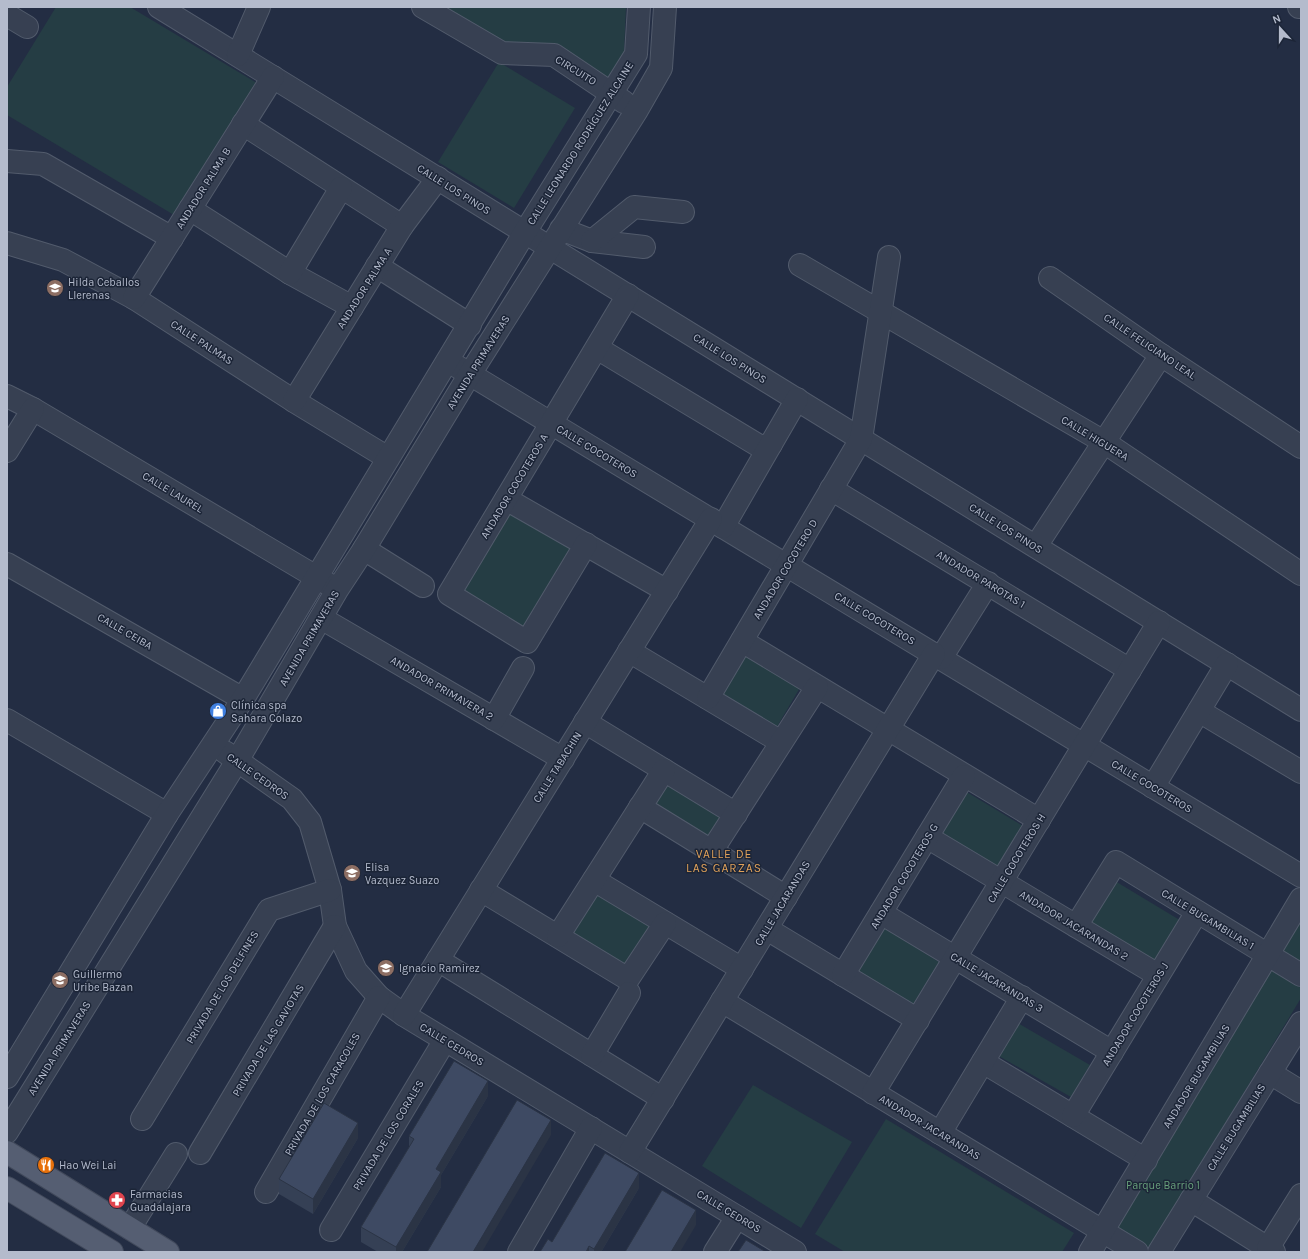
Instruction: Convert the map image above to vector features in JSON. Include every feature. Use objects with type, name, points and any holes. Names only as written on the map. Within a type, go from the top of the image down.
[{"type":"main road","points":[[7,1152],[168,1252]]},
{"type":"main road","points":[[7,1188],[112,1252]]},
{"type":"street","name":"CALLE LOS PINOS","points":[[160,7],[1301,710]]},
{"type":"street","points":[[238,55],[259,7]]},
{"type":"street","name":"CIRCUITO","points":[[423,7],[502,53],[554,55],[637,110]]},
{"type":"street","name":"CALLE LEONARDO RODRÍGUEZ ALCAINE","points":[[525,232],[636,54],[639,7]]},
{"type":"street","points":[[550,247],[637,110],[661,68],[665,7]]},
{"type":"street","points":[[7,16],[27,27]]},
{"type":"street","name":"ANDADOR PALMA B","points":[[134,298],[273,77]]},
{"type":"street","points":[[243,124],[402,226]]},
{"type":"street","points":[[7,161],[43,164],[172,238]]},
{"type":"street","name":"ANDADOR PALMA A","points":[[294,401],[402,226],[438,178]]},
{"type":"street","points":[[290,272],[341,188]]},
{"type":"street","points":[[592,241],[634,207],[683,212]]},
{"type":"street","points":[[190,209],[290,272],[352,307]]},
{"type":"street","points":[[561,229],[592,241],[644,247]]},
{"type":"street","points":[[7,1077],[167,814],[214,745],[243,698],[525,232]]},
{"type":"street","name":"CALLE PALMAS","points":[[7,243],[63,260],[134,298],[294,401],[388,458]]},
{"type":"street","name":"AVENIDA PRIMAVERAS","points":[[7,1132],[237,761],[337,590],[364,549],[470,374],[550,247]]},
{"type":"street","points":[[861,439],[889,257]]},
{"type":"street","name":"CALLE HIGUERA","points":[[800,265],[1104,442],[1301,574]]},
{"type":"street","points":[[377,266],[470,325]]},
{"type":"street","name":"CALLE FELICIANO LEAL","points":[[1050,278],[1161,355],[1301,447]]},
{"type":"street","name":"ANDADOR COCOTEROS A","points":[[586,544],[526,642],[449,594],[628,296]]},
{"type":"street","points":[[597,348],[762,448],[771,444]]},
{"type":"street","points":[[1036,546],[1161,355]]},
{"type":"street","name":"CALLE COCOTEROS","points":[[448,360],[1301,876]]},
{"type":"street","name":"CALLE LAUREL","points":[[7,396],[33,409],[337,590]]},
{"type":"street","name":"CALLE TABACHIN","points":[[404,1015],[667,591],[717,523],[771,444],[797,400]]},
{"type":"street","points":[[7,451],[33,409]]},
{"type":"street","name":"ANDADOR COCOTERO D","points":[[708,698],[861,439]]},
{"type":"street","name":"ANDADOR PAROTAS 1","points":[[831,490],[1130,670]]},
{"type":"street","points":[[506,499],[667,591]]},
{"type":"street","points":[[364,549],[423,586]]},
{"type":"street","name":"CALLE CEIBA","points":[[7,564],[243,698]]},
{"type":"street","name":"CALLE JACARANDAS","points":[[630,1152],[888,730],[988,584]]},
{"type":"street","name":"ANDADOR PRIMAVERA 2","points":[[320,618],[562,759]]},
{"type":"street","name":"CALLE COCOTEROS H","points":[[873,1093],[1159,622]]},
{"type":"street","points":[[742,641],[1039,820]]},
{"type":"street","points":[[629,651],[781,742]]},
{"type":"street","points":[[1153,787],[1227,664]]},
{"type":"street","points":[[494,718],[522,668]]},
{"type":"street","points":[[711,852],[817,687]]},
{"type":"street","points":[[1199,710],[1301,772]]},
{"type":"street","points":[[7,720],[167,814]]},
{"type":"street","points":[[585,722],[736,814]]},
{"type":"street","name":"CALLE CEDROS","points":[[214,745],[292,799],[310,822],[330,890],[335,926],[356,971],[379,997],[404,1015],[795,1252]]},
{"type":"street","points":[[558,936],[664,770]]},
{"type":"street","name":"ANDADOR COCOTEROS G","points":[[843,975],[964,776]]},
{"type":"street","points":[[640,807],[786,897]]},
{"type":"street","name":"ANDADOR JACARANDAS 2","points":[[927,837],[1158,975]]},
{"type":"street","name":"CALLE BUGAMBILIAS 1","points":[[1076,926],[1116,862],[1301,975]]},
{"type":"street","points":[[594,880],[742,969]]},
{"type":"street","name":"PRIVADA DE LOS DELFINES","points":[[142,1119],[269,910],[330,890]]},
{"type":"street","points":[[481,890],[558,936],[629,986]]},
{"type":"street","name":"ANDADOR BUGAMBILIAS","points":[[1090,1252],[1301,899]]},
{"type":"street","name":"ANDADOR COCOTEROS J","points":[[1073,1116],[1197,912]]},
{"type":"street","name":"CALLE JACARANDAS 3","points":[[881,913],[1112,1052]]},
{"type":"street","points":[[592,1055],[665,923]]},
{"type":"street","name":"PRIVADA DE LAS GAVIOTAS","points":[[200,1153],[335,926]]},
{"type":"street","points":[[766,929],[918,1020]]},
{"type":"street","points":[[438,960],[663,1099]]},
{"type":"street","name":"PRIVADA DE LOS CARACOLES","points":[[266,1192],[379,997]]},
{"type":"street","points":[[940,1133],[1022,998]]},
{"type":"street","name":"ANDADOR JACARANDAS","points":[[722,1001],[1137,1252]]},
{"type":"street","name":"CALLE BUGAMBILIAS","points":[[1159,1252],[1301,1023]]},
{"type":"street","name":"PRIVADA DE LOS CORALES","points":[[331,1230],[445,1040]]},
{"type":"street","points":[[983,1062],[1146,1160]]},
{"type":"street","points":[[1270,1073],[1301,1092]]},
{"type":"street","points":[[519,1252],[591,1128]]},
{"type":"street","points":[[130,1228],[176,1154]]},
{"type":"street","points":[[1191,1200],[1271,1250],[1301,1195]]},
{"type":"street","points":[[715,1252],[737,1216]]},
{"type":"green space","points":[[56,7],[130,7],[260,85],[179,218],[7,115],[7,87]]},
{"type":"green space","points":[[438,7],[626,7],[624,52],[607,81],[508,47]]},
{"type":"green space","points":[[499,62],[575,108],[514,208],[438,162]]},
{"type":"green space","points":[[508,506],[575,548],[523,632],[456,590]]},
{"type":"green space","points":[[743,651],[801,686],[775,730],[717,695]]},
{"type":"green space","points":[[664,777],[725,814],[707,844],[646,806]]},
{"type":"green space","points":[[965,791],[1023,826],[997,870],[939,835]]},
{"type":"green space","points":[[1110,878],[1183,922],[1156,966],[1083,922]]},
{"type":"green space","points":[[594,891],[652,926],[625,970],[567,935]]},
{"type":"green space","points":[[1301,916],[1301,964],[1280,951]]},
{"type":"green space","points":[[881,926],[939,962],[912,1006],[854,970]]},
{"type":"green space","name":"Parque Barrio 1","points":[[1269,969],[1301,988],[1301,998],[1150,1248],[1114,1226]]},
{"type":"green space","points":[[1016,1022],[1090,1065],[1071,1097],[997,1055]]},
{"type":"green space","points":[[753,1085],[852,1142],[801,1228],[702,1166]]},
{"type":"green space","points":[[886,1119],[1074,1233],[1062,1252],[845,1252],[815,1234]]},
{"type":"building","points":[[454,1061],[488,1081],[436,1169],[441,1172],[396,1247],[361,1227],[414,1139],[409,1136]]},
{"type":"building","points":[[517,1100],[551,1120],[473,1252],[427,1252]]},
{"type":"building","points":[[324,1103],[358,1123],[313,1199],[279,1179]]},
{"type":"building","points":[[605,1153],[639,1173],[594,1249],[589,1246],[586,1252],[540,1252],[548,1239],[552,1242]]},
{"type":"building","points":[[662,1190],[696,1210],[671,1252],[625,1252]]},
{"type":"building","points":[[746,1240],[766,1252],[738,1252]]},
{"type":"place","name":"Hilda Ceballos Llerenas","points":[[55,288]]},
{"type":"place","name":"Clínica spa Sahara Colazo","points":[[218,711]]},
{"type":"place","name":"Elisa Vazquez Suazo","points":[[352,873]]},
{"type":"place","name":"Ignacio Ramirez","points":[[386,968]]},
{"type":"place","name":"Guillermo Uribe Bazan","points":[[60,980]]},
{"type":"place","name":"Hao Wei Lai","points":[[46,1165]]},
{"type":"place","name":"Farmacias Guadalajara","points":[[117,1200]]},
{"type":"district","name":"VALLE DE LAS GARZAS","points":[[724,861]]}]
